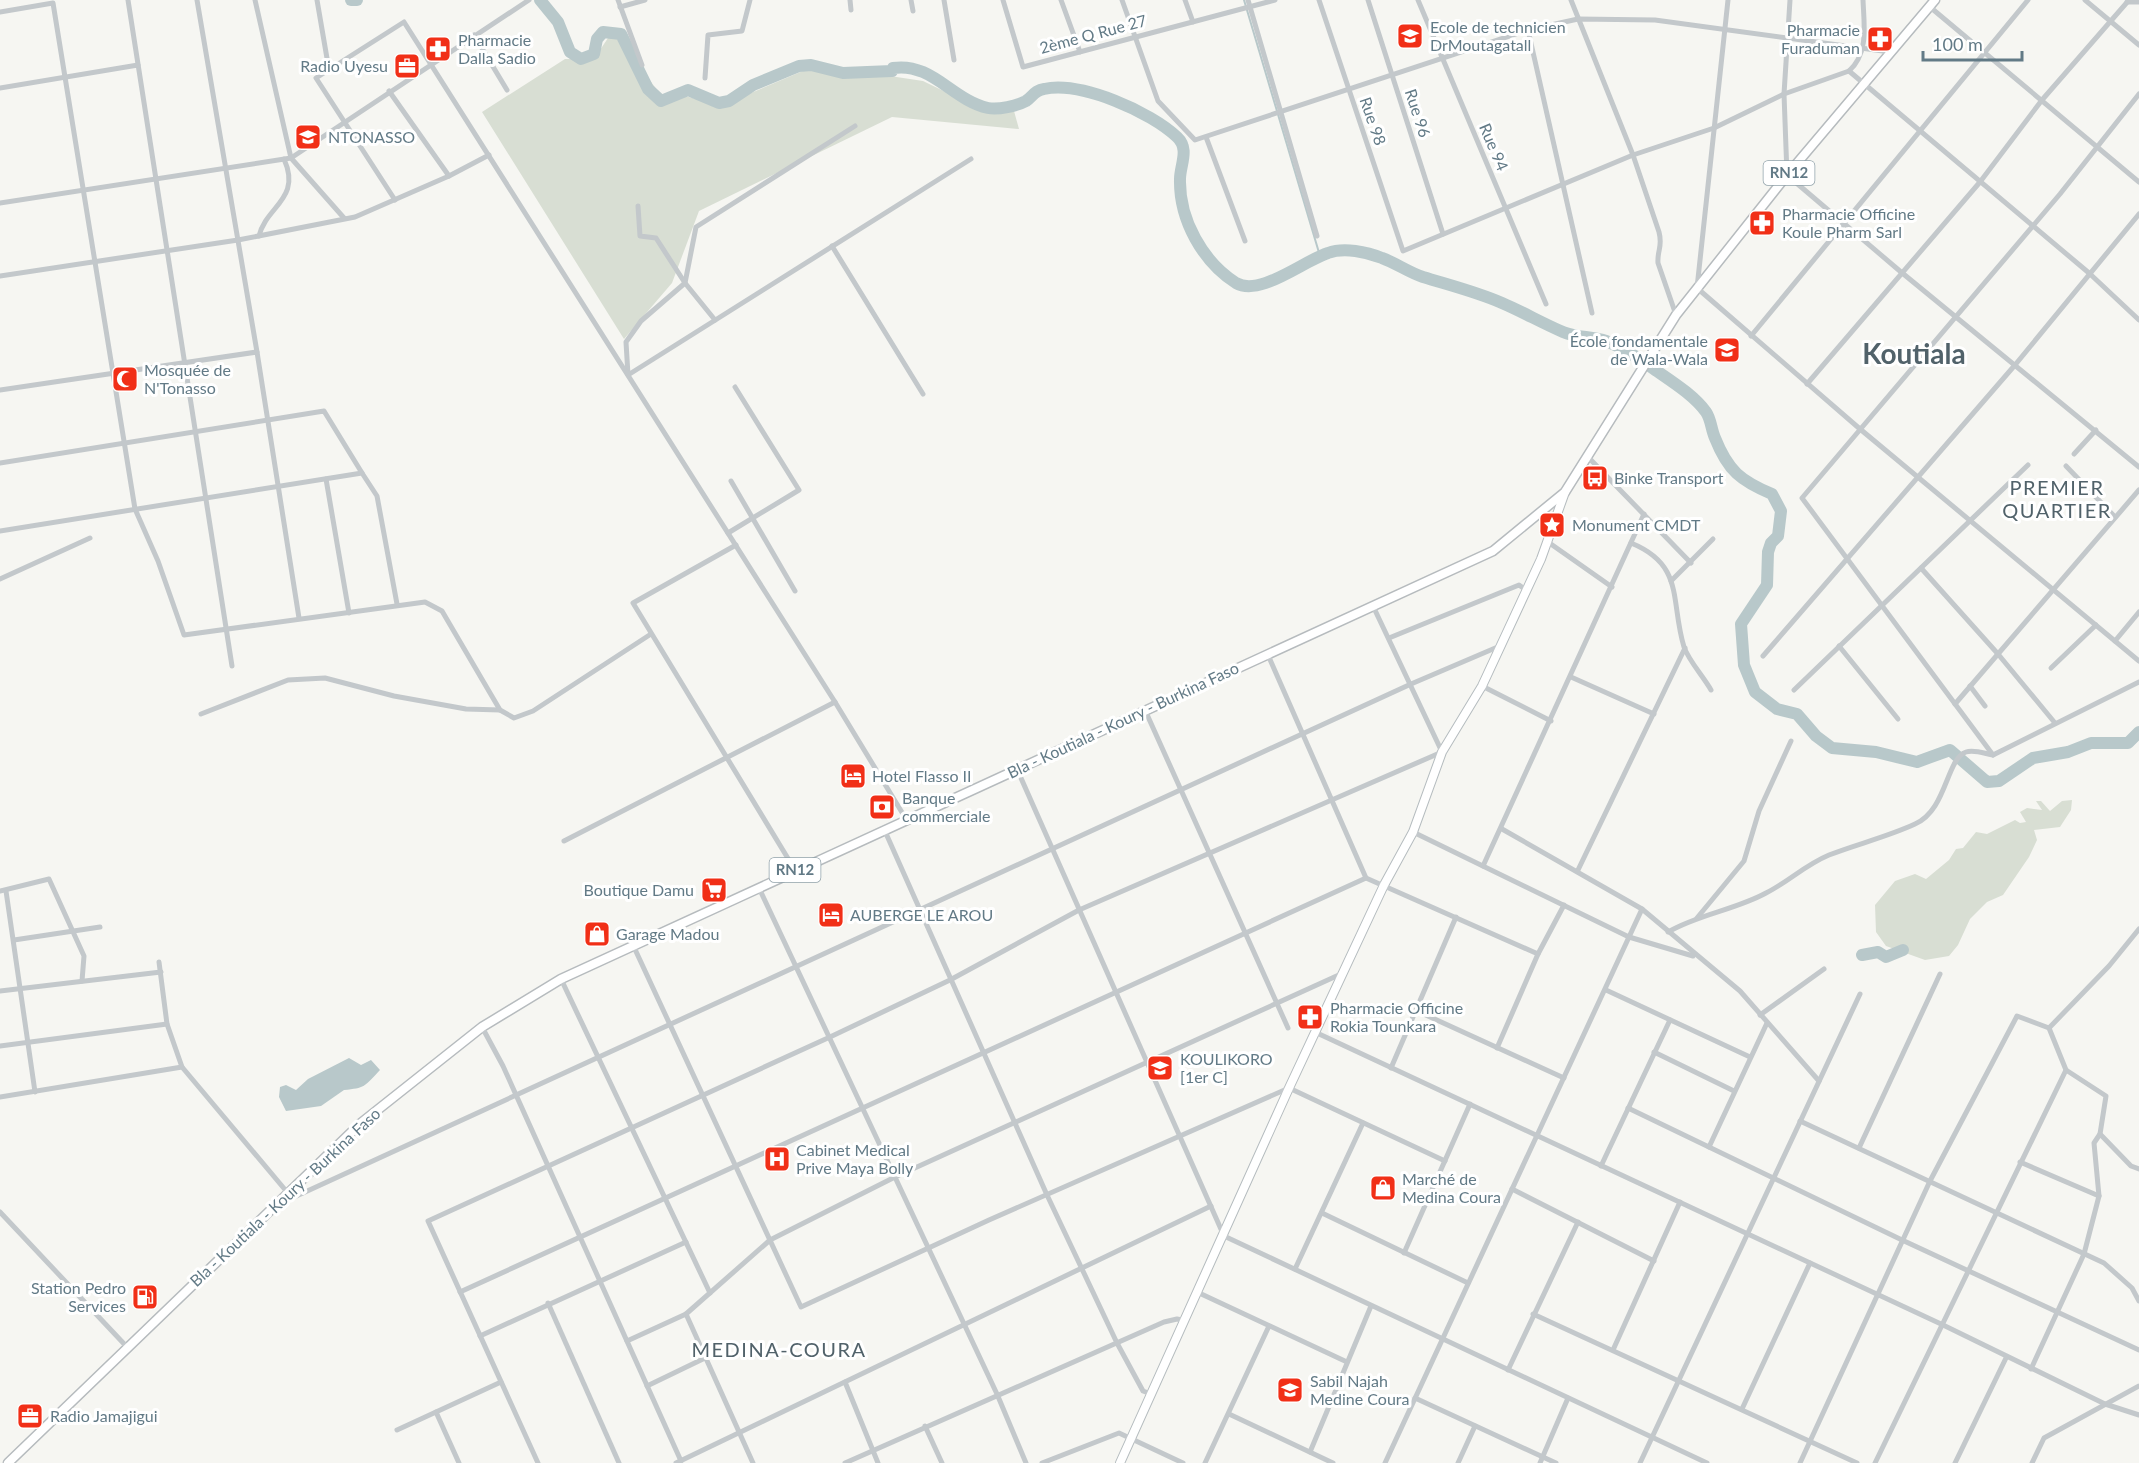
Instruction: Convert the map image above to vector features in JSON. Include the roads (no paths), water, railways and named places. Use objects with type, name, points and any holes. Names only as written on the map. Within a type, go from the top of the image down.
[{"type":"main road","name":"RN12","points":[[1676,315],[1787,175],[1933,3]]},
{"type":"main road","name":"Bla - Koutiala - Koury - Burkina Faso","points":[[8,1463],[361,1123],[482,1027],[561,978],[1493,551],[1566,492],[1676,315]]},
{"type":"street","points":[[128,0],[232,666]]},
{"type":"street","points":[[197,0],[257,352],[299,618]]},
{"type":"street","points":[[255,0],[291,158],[344,218]]},
{"type":"street","points":[[317,0],[329,70]]},
{"type":"street","points":[[618,0],[642,65]]},
{"type":"street","points":[[620,7],[645,0]]},
{"type":"street","points":[[705,78],[708,35],[742,31],[750,0]]},
{"type":"street","points":[[850,0],[851,10]]},
{"type":"street","points":[[911,0],[913,11]]},
{"type":"street","points":[[944,0],[954,60]]},
{"type":"street","name":"2ème Q Rue 27","points":[[1003,0],[1023,67],[1193,22],[1249,3],[1275,0]]},
{"type":"street","points":[[1061,0],[1080,52]]},
{"type":"street","points":[[1122,0],[1158,101],[1195,140],[1528,30],[1578,19],[1655,20],[1890,52]]},
{"type":"street","points":[[1185,0],[1193,22]]},
{"type":"street","name":"Rue 98","points":[[1319,0],[1403,250],[1443,234]]},
{"type":"street","name":"Rue 96","points":[[1368,0],[1443,234]]},
{"type":"street","name":"Rue 94","points":[[1418,0],[1546,304]]},
{"type":"street","points":[[1571,0],[1633,155],[1661,238],[1658,263],[1676,315]]},
{"type":"street","points":[[1728,0],[1697,288],[1860,429],[2139,661]]},
{"type":"street","points":[[1790,0],[1784,94],[1787,175],[1901,272],[2139,467]]},
{"type":"street","points":[[1443,234],[1633,155],[1714,128],[1784,94],[1849,71],[1864,48],[1863,0]]},
{"type":"street","points":[[1751,336],[2028,0]]},
{"type":"street","points":[[2085,0],[2139,45]]},
{"type":"street","points":[[0,203],[291,158],[527,1]]},
{"type":"street","points":[[1807,384],[1980,182],[2042,100],[2128,1],[2139,2]]},
{"type":"street","points":[[0,12],[53,3],[135,509],[158,561],[184,635],[349,613],[397,604],[425,602],[441,611],[500,710]]},
{"type":"street","points":[[1249,3],[1317,236]]},
{"type":"street","points":[[1933,3],[1985,52],[2139,182]]},
{"type":"street","points":[[395,200],[316,78],[404,22],[835,702],[906,819]]},
{"type":"street","points":[[1528,30],[1592,313]]},
{"type":"street","points":[[474,35],[507,90]]},
{"type":"street","points":[[0,88],[138,65]]},
{"type":"street","points":[[1849,71],[2089,273],[2139,320]]},
{"type":"street","points":[[389,91],[449,176]]},
{"type":"street","points":[[1993,755],[1802,498],[2032,226],[2139,94]]},
{"type":"street","points":[[628,375],[626,342],[641,321],[685,283],[696,227],[855,126]]},
{"type":"street","points":[[1206,137],[1245,241]]},
{"type":"street","points":[[0,276],[238,240],[355,217],[449,176],[489,155]]},
{"type":"street","points":[[258,236],[261,226],[279,206],[289,185],[290,174],[284,159]]},
{"type":"street","points":[[628,375],[971,159]]},
{"type":"street","points":[[638,206],[640,236],[656,238],[685,283],[715,320]]},
{"type":"street","points":[[1763,656],[2015,365],[2139,214]]},
{"type":"street","points":[[832,246],[923,394]]},
{"type":"street","points":[[0,390],[257,352]]},
{"type":"street","points":[[728,533],[799,490],[735,387]]},
{"type":"street","points":[[0,463],[324,411],[377,496],[397,604]]},
{"type":"street","points":[[2074,454],[2096,430]]},
{"type":"street","points":[[1588,457],[1691,562]]},
{"type":"street","points":[[1794,690],[2028,465]]},
{"type":"street","points":[[2066,466],[2115,517]]},
{"type":"street","points":[[0,531],[362,473]]},
{"type":"street","points":[[326,479],[349,613]]},
{"type":"street","points":[[731,482],[795,591]]},
{"type":"street","points":[[1955,704],[2139,490]]},
{"type":"street","points":[[1120,1463],[1182,1320],[1224,1236],[1289,1088],[1317,1033],[1384,885],[1413,832],[1442,752],[1482,686],[1526,591],[1548,542],[1566,492]]},
{"type":"street","points":[[1483,866],[1502,829],[1644,514]]},
{"type":"street","points":[[0,579],[90,538]]},
{"type":"street","points":[[1671,581],[1713,539]]},
{"type":"street","points":[[1548,542],[1612,587]]},
{"type":"street","points":[[1631,543],[1651,551],[1667,569],[1685,648],[1711,690]]},
{"type":"street","points":[[736,545],[633,603],[795,870]]},
{"type":"street","points":[[1921,568],[1998,654],[2055,723]]},
{"type":"street","points":[[1389,638],[1519,585],[1526,591]]},
{"type":"street","points":[[1373,606],[1442,752]]},
{"type":"street","points":[[2115,641],[2139,612]]},
{"type":"street","points":[[2051,668],[2096,625]]},
{"type":"street","points":[[201,714],[288,680],[325,678],[394,696],[466,709],[500,710],[514,718],[532,711],[651,634]]},
{"type":"street","points":[[272,1207],[1411,684],[1500,646]]},
{"type":"street","points":[[1839,646],[1898,719]]},
{"type":"street","points":[[1578,870],[1685,648]]},
{"type":"street","points":[[1268,655],[1366,878],[1538,954]]},
{"type":"street","points":[[1571,677],[1654,714]]},
{"type":"street","points":[[1668,932],[1697,918],[1710,916],[1766,893],[1799,869],[1828,855],[1916,824],[1935,808],[1957,760],[1964,752],[1993,755],[2139,682]]},
{"type":"street","points":[[1482,686],[1551,721]]},
{"type":"street","points":[[1971,686],[1986,706]]},
{"type":"street","points":[[564,841],[835,702]]},
{"type":"street","points":[[1145,710],[1288,1028]]},
{"type":"street","points":[[1697,918],[1744,861],[1759,811],[1791,741]]},
{"type":"street","points":[[538,1463],[428,1221],[549,1168],[950,980],[1079,910],[1442,752]]},
{"type":"street","points":[[1017,769],[1224,1236],[1707,1463]]},
{"type":"street","points":[[884,829],[1081,1269],[1143,1390],[1151,1394]]},
{"type":"street","points":[[1502,829],[1578,870],[1642,909],[1696,957],[1740,991],[1819,1081]]},
{"type":"street","points":[[1413,832],[1629,937],[1696,957]]},
{"type":"street","points":[[460,1292],[1366,878]]},
{"type":"street","points":[[35,1092],[22,988],[3,891],[49,879],[84,956],[82,981]]},
{"type":"street","points":[[758,887],[997,1394],[1026,1463]]},
{"type":"street","points":[[1497,1048],[1538,954],[1564,905]]},
{"type":"street","points":[[1385,1463],[1642,909]]},
{"type":"street","points":[[1391,1068],[1456,917]]},
{"type":"street","points":[[14,940],[100,927]]},
{"type":"street","points":[[2049,1028],[2109,966],[2139,929]]},
{"type":"street","points":[[633,944],[801,1306],[1289,1088],[1445,1161]]},
{"type":"street","points":[[159,962],[167,1024],[182,1067],[287,1192]]},
{"type":"street","points":[[1760,1015],[1824,969]]},
{"type":"street","points":[[0,992],[161,972]]},
{"type":"street","points":[[627,1341],[686,1314],[770,1240],[895,1177],[1015,1125],[1345,972]]},
{"type":"street","points":[[1859,1148],[1940,974]]},
{"type":"street","points":[[561,978],[710,1293]]},
{"type":"street","points":[[1606,990],[1750,1057]]},
{"type":"street","points":[[1640,1463],[1860,993]]},
{"type":"street","points":[[1417,1011],[1564,1078]]},
{"type":"street","points":[[1800,1463],[1929,1181],[2017,1016],[2049,1028],[2066,1070],[2106,1096],[2100,1134],[2094,1143],[2098,1196],[2084,1254],[2031,1369]]},
{"type":"street","points":[[1601,1166],[1670,1020]]},
{"type":"street","points":[[1709,1147],[1767,1023]]},
{"type":"street","points":[[0,1046],[167,1024]]},
{"type":"street","points":[[482,1027],[517,1096],[679,1462],[1211,1206]]},
{"type":"street","points":[[1317,1033],[1878,1294],[2104,1404],[2139,1415]]},
{"type":"street","points":[[1654,1053],[1734,1092]]},
{"type":"street","points":[[0,1097],[182,1067]]},
{"type":"street","points":[[1875,1463],[2066,1070]]},
{"type":"street","points":[[1404,1252],[1470,1104]]},
{"type":"street","points":[[1628,1108],[1967,1271],[2139,1350]]},
{"type":"street","points":[[1800,1121],[2104,1263],[2132,1288],[2139,1301]]},
{"type":"street","points":[[1295,1269],[1363,1122]]},
{"type":"street","points":[[2100,1134],[2131,1166],[2139,1169]]},
{"type":"street","points":[[2020,1162],[2098,1196]]},
{"type":"street","points":[[1512,1189],[1654,1261]]},
{"type":"street","points":[[1613,1350],[1680,1202]]},
{"type":"street","points":[[0,1212],[128,1347]]},
{"type":"street","points":[[1322,1213],[1468,1282]]},
{"type":"street","points":[[1508,1370],[1578,1222]]},
{"type":"street","points":[[480,1336],[599,1279],[686,1242]]},
{"type":"street","points":[[1742,1409],[1810,1263]]},
{"type":"street","points":[[1197,1292],[1347,1362]]},
{"type":"street","points":[[548,1303],[619,1463]]},
{"type":"street","points":[[1310,1452],[1371,1306]]},
{"type":"street","points":[[686,1314],[753,1463]]},
{"type":"street","points":[[1533,1314],[1857,1463]]},
{"type":"street","points":[[845,1463],[1164,1322],[1182,1320]]},
{"type":"street","points":[[1205,1463],[1269,1326]]},
{"type":"street","points":[[647,1386],[705,1358]]},
{"type":"street","points":[[1955,1463],[2006,1358]]},
{"type":"street","points":[[397,1430],[501,1382]]},
{"type":"street","points":[[845,1382],[878,1463]]},
{"type":"street","points":[[2032,1463],[2044,1438],[2139,1386]]},
{"type":"street","points":[[1415,1398],[1475,1425],[1541,1460],[1556,1463]]},
{"type":"street","points":[[1541,1460],[1568,1398]]},
{"type":"street","points":[[436,1412],[459,1463]]},
{"type":"street","points":[[1229,1414],[1333,1463]]},
{"type":"street","points":[[1458,1463],[1475,1425]]},
{"type":"street","points":[[925,1426],[942,1463]]},
{"type":"street","points":[[1042,1463],[1119,1433],[1183,1463]]},
{"type":"waterway","points":[[351,0],[357,0]]},
{"type":"waterway","points":[[540,0],[558,22],[570,52],[581,59],[594,54],[597,39],[603,32],[621,34],[648,89],[661,101],[688,90],[719,103],[729,101],[753,85],[799,66],[811,65],[843,73],[892,71],[893,68],[907,68],[931,76],[963,98],[988,108],[1013,106],[1026,101],[1038,91],[1059,88],[1095,94],[1133,109],[1165,127],[1181,142],[1184,152],[1180,179],[1181,194],[1189,224],[1195,239],[1213,264],[1236,283],[1246,286],[1269,282],[1334,251],[1348,250],[1369,254],[1412,273],[1510,306],[1563,332],[1601,339],[1643,361],[1695,400],[1708,415],[1720,449],[1731,467],[1744,479],[1772,494],[1781,511],[1778,536],[1771,543],[1768,552],[1767,585],[1741,624],[1744,665],[1755,692],[1777,709],[1797,714],[1816,736],[1832,748],[1876,752],[1917,762],[1950,750],[1987,782],[1999,781],[2033,758],[2068,752],[2091,743],[2128,743],[2139,732]]},
{"type":"waterway","points":[[1244,0],[1320,256]]},
{"type":"waterway","points":[[1862,955],[1878,952],[1886,957],[1903,950]]},
{"type":"place","name":"Ecole de technicien DrMoutagatall","points":[[1410,36]]},
{"type":"place","name":"Pharmacie Furaduman","points":[[1880,39]]},
{"type":"place","name":"Pharmacie Dalla Sadio","points":[[438,49]]},
{"type":"place","name":"Radio Uyesu","points":[[407,66]]},
{"type":"place","name":"NTONASSO","points":[[308,137]]},
{"type":"place","name":"Pharmacie Officine Koule Pharm Sarl","points":[[1762,223]]},
{"type":"place","name":"École fondamentale de Wala-Wala","points":[[1727,350]]},
{"type":"place","name":"Mosquée de N'Tonasso","points":[[125,379]]},
{"type":"place","name":"Binke Transport","points":[[1595,478]]},
{"type":"place","name":"Monument CMDT","points":[[1552,525]]},
{"type":"place","name":"Hotel Flasso II","points":[[853,776]]},
{"type":"place","name":"Banque commerciale","points":[[882,807]]},
{"type":"place","name":"Boutique Damu","points":[[714,890]]},
{"type":"place","name":"AUBERGE LE AROU","points":[[831,915]]},
{"type":"place","name":"Garage Madou","points":[[597,934]]},
{"type":"place","name":"Pharmacie Officine Rokia Tounkara","points":[[1310,1017]]},
{"type":"place","name":"KOULIKORO [1er C]","points":[[1160,1068]]},
{"type":"place","name":"Cabinet Medical Prive Maya Bolly","points":[[777,1159]]},
{"type":"place","name":"Marché de Medina Coura","points":[[1383,1188]]},
{"type":"place","name":"Station Pedro Services","points":[[145,1297]]},
{"type":"place","name":"Sabil Najah Medine Coura","points":[[1290,1390]]},
{"type":"place","name":"Radio Jamajigui","points":[[30,1416]]},
{"type":"district","name":"Koutiala","points":[[1914,354]]},
{"type":"district","name":"PREMIER QUARTIER","points":[[2057,500]]},
{"type":"district","name":"MEDINA-COURA","points":[[779,1350]]}]
